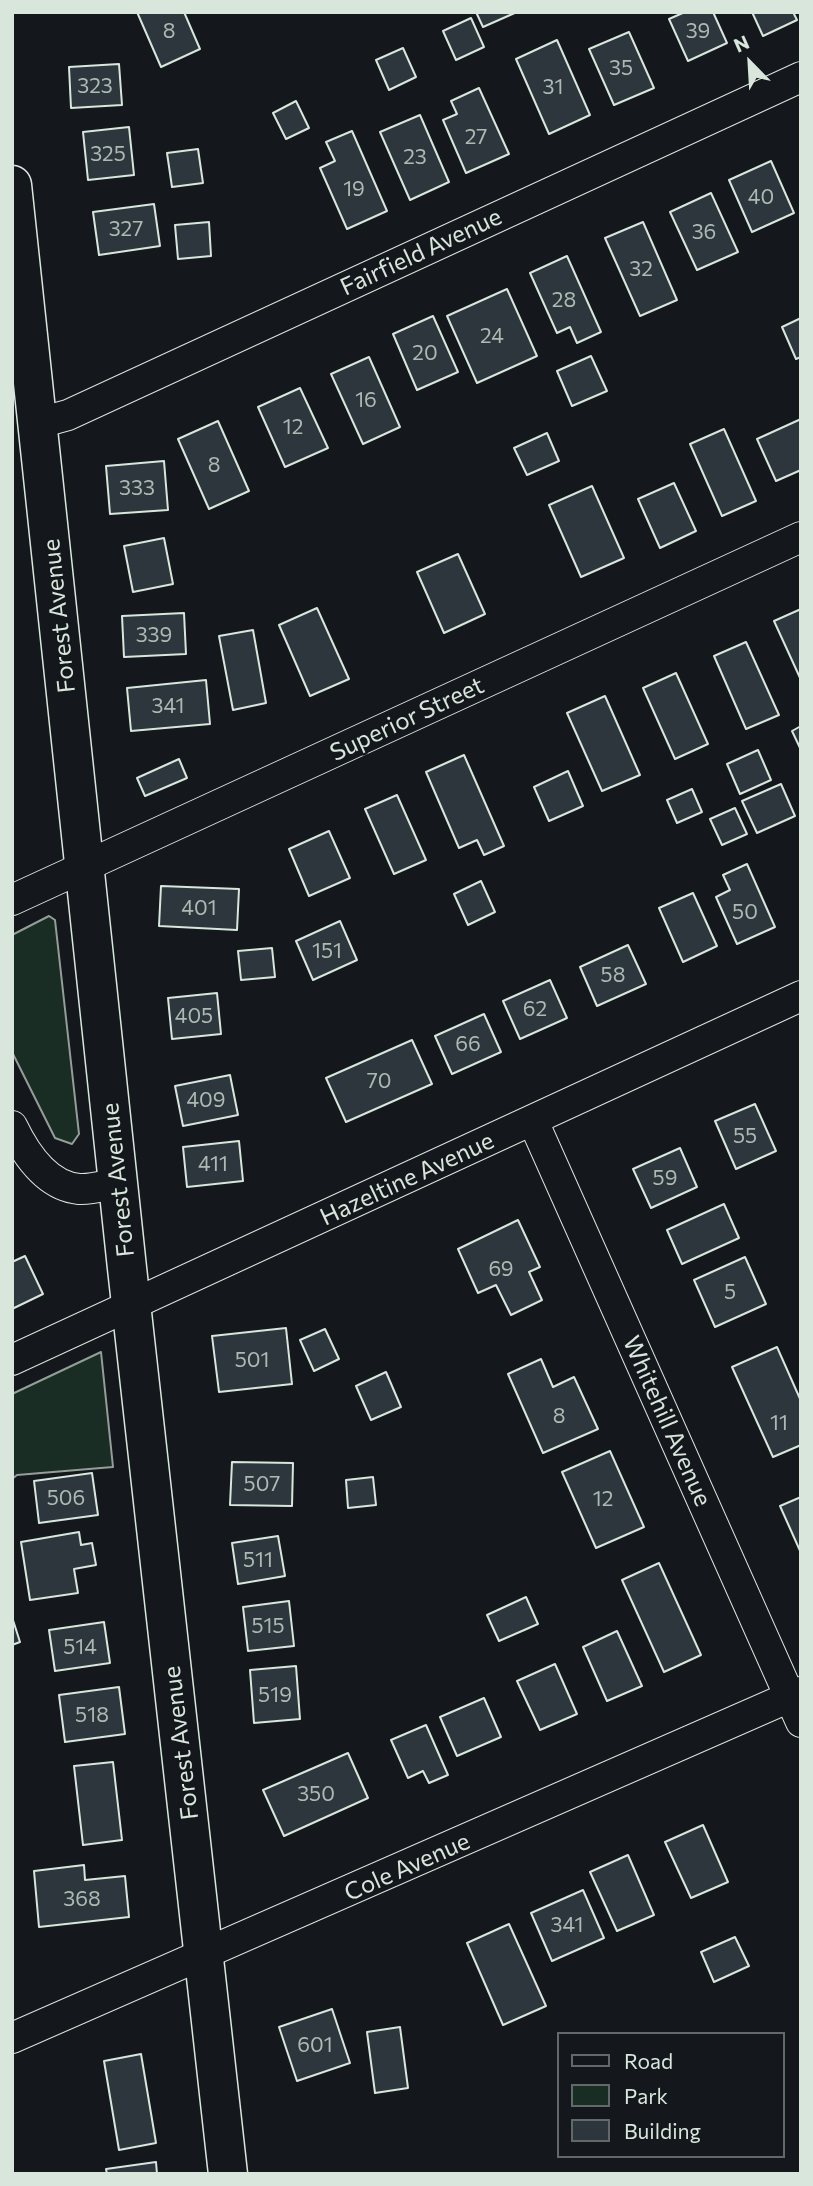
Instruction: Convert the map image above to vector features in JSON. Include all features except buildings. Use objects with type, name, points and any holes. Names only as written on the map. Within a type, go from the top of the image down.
[{"type":"main road","name":"Forest Avenue","points":[[12,185],[131,1306],[206,1955],[228,2174]]},
{"type":"street","name":"Fairfield Avenue","points":[[39,423],[68,415],[801,77]]},
{"type":"street","name":"Superior Street","points":[[12,900],[801,537]]},
{"type":"street","name":"Hazeltine Avenue","points":[[12,1360],[801,996]]},
{"type":"street","name":"Whitehill Avenue","points":[[533,1121],[797,1704]]},
{"type":"street","points":[[12,1126],[24,1151],[52,1180],[79,1189],[118,1183]]},
{"type":"street","name":"Cole Avenue","points":[[12,2038],[797,1704]]},
{"type":"green space","points":[[49,916],[55,920],[79,1134],[72,1144],[55,1138],[12,1052],[12,935]]},
{"type":"green space","points":[[101,1352],[113,1467],[17,1475],[12,1479],[12,1394]]}]
